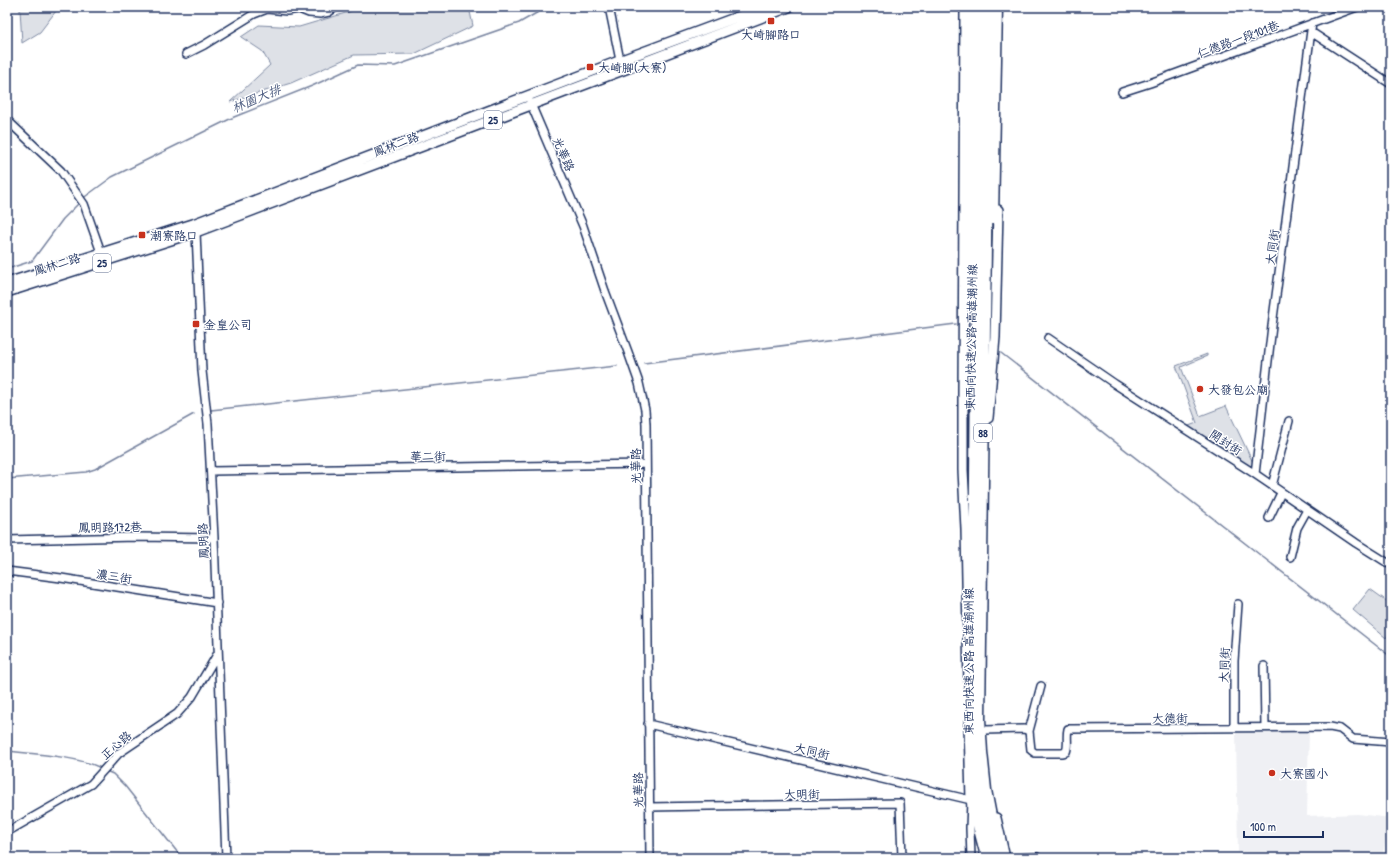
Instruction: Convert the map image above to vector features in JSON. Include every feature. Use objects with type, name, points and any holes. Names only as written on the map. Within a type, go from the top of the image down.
[{"type":"highway","points":[[971,7],[970,353],[972,468],[975,482]]},
{"type":"highway","name":"東西向快速公路 高雄潮州線","points":[[981,7],[975,482],[974,739],[978,793],[991,858]]},
{"type":"highway","name":"東西向快速公路 高雄潮州線","points":[[989,7],[980,719],[986,790],[999,858]]},
{"type":"highway","points":[[984,409],[992,273],[997,7]]},
{"type":"main road","name":"鳳林二路","points":[[7,292],[103,258],[195,228],[531,106],[621,65],[764,7]]},
{"type":"main road","name":"鳳林二路","points":[[195,228],[528,96],[789,7]]},
{"type":"main road","points":[[965,7],[963,470],[966,529],[969,752],[971,800],[986,858]]},
{"type":"main road","points":[[1000,7],[995,337],[988,419],[985,730],[990,789],[1005,858]]},
{"type":"main road","name":"鳳林二路","points":[[7,283],[103,258]]},
{"type":"street","points":[[186,54],[204,45],[254,14],[267,9],[287,11],[299,9],[309,13],[320,14],[329,12],[336,7]]},
{"type":"street","points":[[609,7],[621,65]]},
{"type":"street","name":"仁德路一段101巷","points":[[1122,92],[1356,7]]},
{"type":"street","name":"大同街","points":[[1255,474],[1272,326],[1312,23]]},
{"type":"street","points":[[1311,32],[1391,84]]},
{"type":"street","name":"光華路","points":[[528,96],[583,226],[605,292],[639,383],[645,410],[650,858]]},
{"type":"street","points":[[7,120],[62,171],[84,204],[103,258]]},
{"type":"street","name":"鳳明路","points":[[195,228],[202,371],[208,424],[211,471],[226,858]]},
{"type":"street","name":"開封街","points":[[1048,338],[1115,384],[1255,474],[1391,566]]},
{"type":"street","points":[[1272,486],[1289,420]]},
{"type":"street","name":"華二街","points":[[211,471],[646,464]]},
{"type":"street","points":[[1269,518],[1281,493]]},
{"type":"street","points":[[1290,557],[1297,528],[1307,510]]},
{"type":"street","name":"鳳明路172巷","points":[[7,540],[136,537],[214,538]]},
{"type":"street","name":"濃三街","points":[[7,571],[22,572],[217,603]]},
{"type":"street","name":"大同街","points":[[1234,727],[1234,661],[1238,604]]},
{"type":"street","name":"正心路","points":[[7,832],[91,784],[119,753],[177,714],[192,697],[218,653]]},
{"type":"street","points":[[1264,666],[1265,727]]},
{"type":"street","points":[[985,730],[1024,729],[1029,731],[1041,686]]},
{"type":"street","name":"大同街","points":[[648,724],[971,800]]},
{"type":"street","name":"大德街","points":[[1029,731],[1031,750],[1035,753],[1066,752],[1068,729],[1330,727],[1340,729],[1353,739],[1391,742]]},
{"type":"street","points":[[971,800],[971,858]]},
{"type":"street","name":"大明街","points":[[649,807],[900,803],[902,858]]},
{"type":"street","points":[[1020,858],[1037,857]]},
{"type":"shaded area","points":[[33,7],[59,7],[40,32],[22,43],[20,9]]},
{"type":"shaded area","points":[[359,7],[469,7],[473,26],[414,54],[354,55],[291,83],[230,102],[270,65],[262,51],[241,37],[259,25],[299,27],[349,12]]},
{"type":"shaded area","points":[[1207,354],[1207,356],[1181,367],[1200,416],[1226,406],[1256,469],[1183,428],[1197,423],[1176,366]]},
{"type":"shaded area","points":[[1370,589],[1391,604],[1391,630],[1386,638],[1353,610]]},
{"type":"shaded area","name":"大寮國小","points":[[1309,731],[1307,816],[1358,814],[1390,818],[1382,858],[1319,858],[1238,852],[1236,732]]},
{"type":"waterway","name":"林園大排","points":[[82,199],[112,177],[234,117],[312,86],[358,65],[395,66],[519,23],[547,7]]},
{"type":"waterway","name":"林園大排","points":[[7,269],[32,261],[63,219],[80,202]]},
{"type":"waterway","points":[[644,363],[956,324]]},
{"type":"waterway","points":[[1001,353],[1391,657]]},
{"type":"waterway","points":[[211,410],[617,366]]},
{"type":"waterway","points":[[7,479],[86,472],[95,469],[194,414]]},
{"type":"waterway","points":[[7,751],[68,758],[101,768]]},
{"type":"waterway","points":[[106,771],[113,774],[125,786],[182,858]]},
{"type":"place","name":"大崎腳路口","points":[[771,21]]},
{"type":"place","name":"大崎腳(大寮)","points":[[590,67]]},
{"type":"place","name":"潮寮路口","points":[[142,235]]},
{"type":"place","name":"金皇公司","points":[[196,324]]},
{"type":"place","name":"大發包公廟","points":[[1200,389]]},
{"type":"place","name":"大寮國小","points":[[1272,773]]}]
